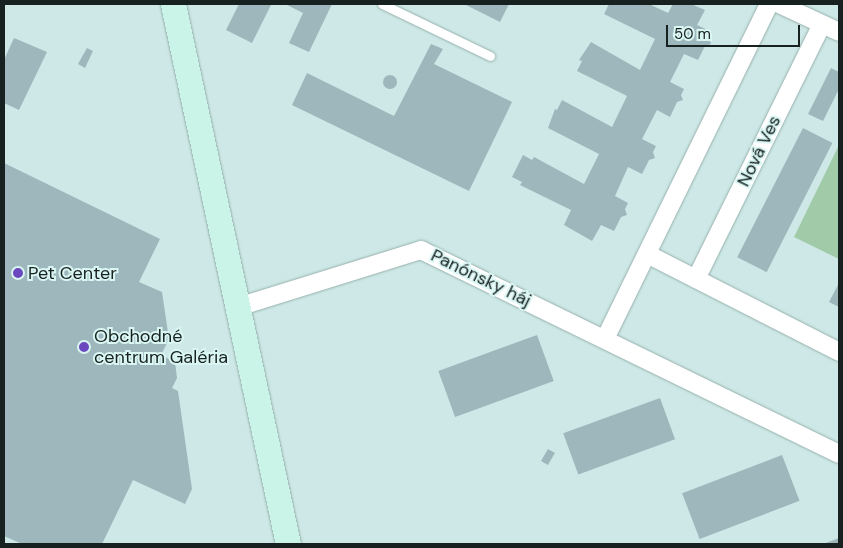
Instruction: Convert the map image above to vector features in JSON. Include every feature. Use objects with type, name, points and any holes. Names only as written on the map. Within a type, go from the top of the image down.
[{"type":"street","points":[[173,4],[202,148],[288,544]]},
{"type":"street","points":[[605,339],[769,4]]},
{"type":"street","points":[[779,4],[839,32]]},
{"type":"street","name":"Nová Ves","points":[[696,279],[822,24]]},
{"type":"street","name":"Panónsky háj","points":[[238,307],[421,250],[839,454]]},
{"type":"street","points":[[646,254],[839,352]]},
{"type":"lane","points":[[382,4],[490,56]]},
{"type":"green space","points":[[839,148],[839,259],[794,237]]},
{"type":"building","points":[[239,4],[271,5],[252,43],[226,30]]},
{"type":"building","points":[[287,4],[332,4],[309,52],[289,43],[303,13]]},
{"type":"building","points":[[464,4],[509,4],[500,22]]},
{"type":"building","points":[[609,4],[649,4],[668,13],[673,4],[691,4],[705,10],[697,25],[712,32],[709,38],[711,44],[705,46],[698,60],[684,54],[670,82],[684,89],[681,95],[683,100],[677,102],[670,117],[657,110],[642,139],[656,146],[653,152],[655,158],[649,160],[642,174],[628,167],[615,196],[628,203],[625,209],[627,215],[621,217],[614,231],[601,225],[592,241],[564,225],[571,210],[520,185],[522,182],[512,177],[523,155],[532,160],[534,157],[584,184],[599,154],[548,128],[555,109],[557,110],[562,100],[612,127],[627,96],[577,71],[582,61],[579,60],[591,42],[640,70],[655,39],[604,14]]},
{"type":"building","points":[[14,38],[47,52],[19,110],[4,103],[4,60]]},
{"type":"building","points":[[431,44],[443,49],[434,64],[512,102],[469,191],[292,105],[307,73],[394,116]]},
{"type":"building","points":[[87,48],[93,51],[85,68],[78,64]]},
{"type":"building","points":[[831,68],[839,72],[839,89],[823,121],[808,114]]},
{"type":"building","points":[[387,75],[393,75],[397,82],[393,89],[387,89],[383,85],[383,79]]},
{"type":"building","points":[[803,128],[832,143],[767,272],[737,257]]},
{"type":"building","name":"Obchodné centrum Galéria","points":[[4,163],[160,239],[139,282],[162,292],[169,339],[161,355],[175,362],[177,378],[172,388],[178,391],[192,489],[185,504],[133,480],[102,544],[22,544],[4,536]]},
{"type":"building","points":[[839,283],[839,307],[829,302]]},
{"type":"building","points":[[537,335],[554,381],[455,417],[438,371]]},
{"type":"building","points":[[660,398],[675,439],[578,475],[563,433]]},
{"type":"building","points":[[548,449],[555,453],[548,465],[541,461]]},
{"type":"building","points":[[782,455],[800,501],[700,539],[682,493]]},
{"type":"building","points":[[839,538],[839,544],[823,544]]},
{"type":"place","name":"Pet Center","points":[[18,273]]},
{"type":"place","name":"Obchodné centrum Galéria","points":[[84,347]]}]
